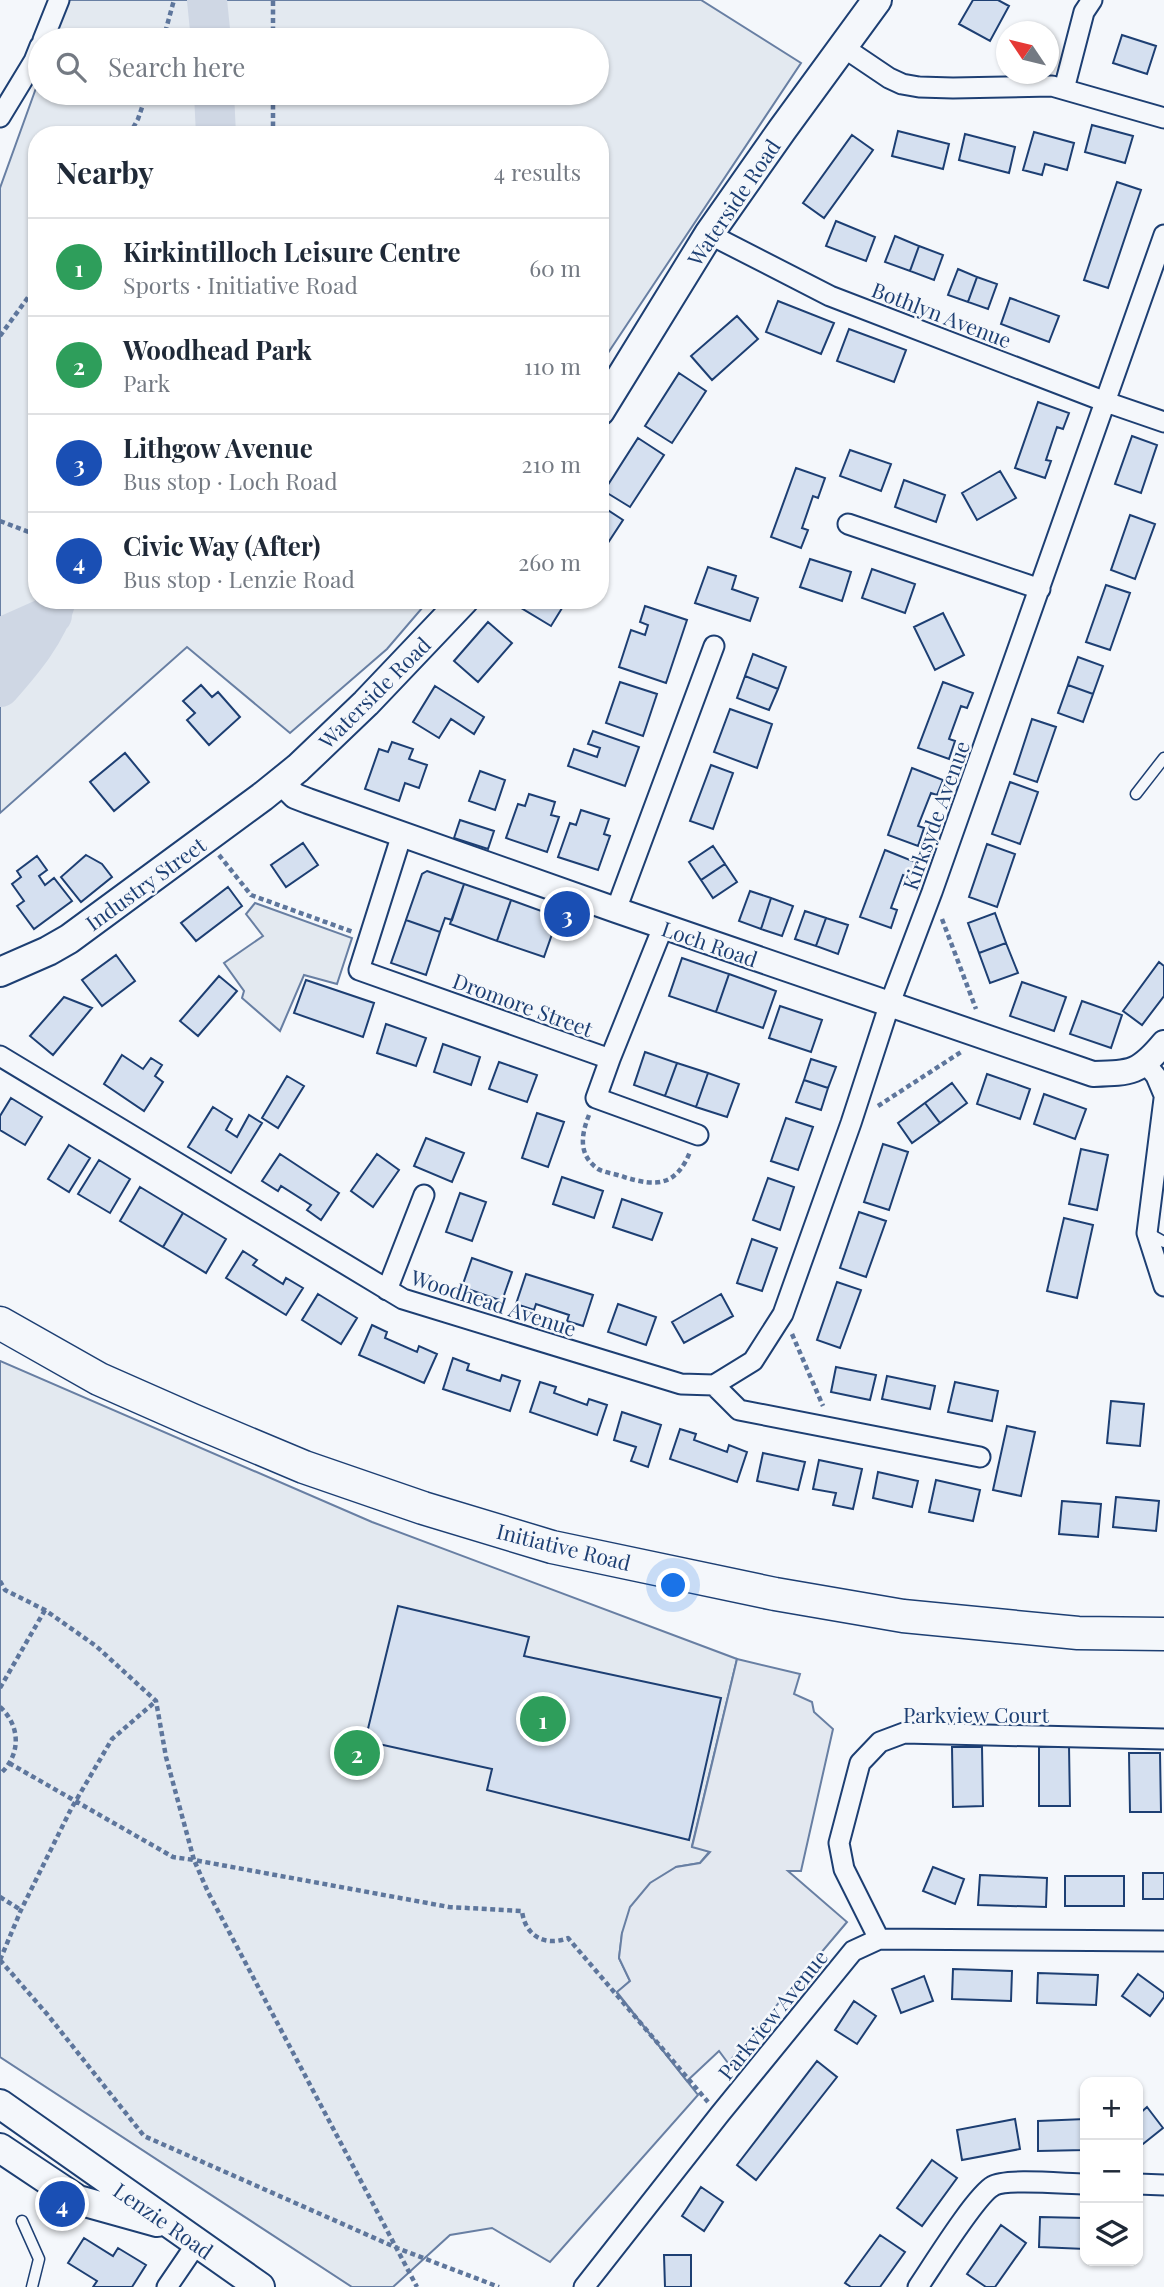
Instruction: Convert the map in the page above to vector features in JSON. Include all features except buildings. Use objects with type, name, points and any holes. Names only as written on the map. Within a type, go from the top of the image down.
[{"type":"main road","name":"Waterside Road","points":[[609,396],[709,234],[877,0]]},
{"type":"main road","name":"Waterside Road","points":[[281,782],[356,712],[455,609]]},
{"type":"main road","name":"Industry Street","points":[[0,972],[69,939],[281,782]]},
{"type":"main road","name":"Initiative Road","points":[[0,1324],[99,1379],[304,1467],[423,1508],[552,1547],[775,1594],[903,1616],[1078,1633],[1164,1634]]},
{"type":"main road","name":"Lenzie Road","points":[[0,2104],[260,2287]]},
{"type":"main road","points":[[0,2148],[78,2200],[173,2226]]},
{"type":"street","points":[[48,28],[59,0]]},
{"type":"street","points":[[1064,89],[1084,12],[1092,0]]},
{"type":"street","points":[[843,47],[902,84],[953,88],[1052,86],[1164,118]]},
{"type":"street","points":[[0,117],[28,71]]},
{"type":"street","name":"Bothlyn Avenue","points":[[709,234],[830,296],[1164,422]]},
{"type":"street","name":"Kirksyde Avenue","points":[[714,1385],[753,1361],[783,1314],[890,1003],[932,892],[1164,235]]},
{"type":"street","points":[[848,524],[1040,589]]},
{"type":"street","points":[[616,910],[714,646]]},
{"type":"street","name":"Loch Road","points":[[281,782],[295,796],[663,927],[1093,1074],[1124,1073],[1146,1064]]},
{"type":"street","points":[[370,937],[402,834]]},
{"type":"street","points":[[610,1059],[663,927]]},
{"type":"street","name":"Dromore Street","points":[[370,937],[359,970],[610,1059],[596,1098]]},
{"type":"street","points":[[1164,1043],[1146,1064],[1156,1076],[1164,1097],[1156,1237],[1164,1286]]},
{"type":"street","name":"Woodhead Avenue","points":[[0,1056],[402,1299],[681,1384],[714,1385]]},
{"type":"street","points":[[596,1098],[698,1135]]},
{"type":"street","points":[[387,1290],[424,1195]]},
{"type":"street","points":[[714,1385],[739,1410],[980,1457]]},
{"type":"street","name":"Parkview Court","points":[[879,1939],[844,1869],[839,1843],[860,1763],[880,1742],[904,1733],[1164,1739]]},
{"type":"street","name":"Parkview Avenue","points":[[584,2287],[853,1951],[879,1939],[1164,1941]]},
{"type":"street","points":[[0,2139],[26,2122]]},
{"type":"street","points":[[918,2287],[979,2199],[993,2185],[1080,2184]]},
{"type":"street","points":[[1143,2184],[1164,2185]]},
{"type":"street","points":[[167,2287],[197,2243]]},
{"type":"lane","points":[[1136,794],[1164,758]]},
{"type":"lane","points":[[22,2221],[39,2259],[32,2287]]},
{"type":"path","points":[[166,28],[174,0]]},
{"type":"path","points":[[273,28],[274,0]]},
{"type":"path","points":[[134,126],[143,105]]},
{"type":"path","points":[[273,105],[273,126]]},
{"type":"path","points":[[0,336],[28,297]]},
{"type":"path","points":[[0,521],[28,532]]},
{"type":"path","points":[[206,838],[251,895],[370,937]]},
{"type":"path","points":[[596,1098],[581,1134],[584,1153],[598,1169],[647,1184],[667,1180],[683,1169],[698,1135]]},
{"type":"path","points":[[783,1314],[832,1428]]},
{"type":"path","points":[[0,1581],[5,1590],[45,1610],[96,1646],[156,1701],[166,1757],[194,1860],[208,1892],[417,2287]]},
{"type":"path","points":[[0,1688],[45,1610]]},
{"type":"path","points":[[156,1701],[112,1739],[76,1800],[21,1910],[0,1960],[47,2014],[144,2136],[397,2248],[499,2287]]},
{"type":"path","points":[[0,1707],[13,1723],[16,1734],[16,1747],[9,1763],[0,1774]]},
{"type":"path","points":[[9,1763],[173,1857],[449,1907],[522,1911],[523,1920],[533,1935],[550,1942],[568,1938],[720,2115]]},
{"type":"path","points":[[0,1897],[21,1910]]},
{"type":"shaded area","points":[[68,0],[701,0],[801,63],[609,351],[609,126],[28,126],[28,609],[421,609],[387,649],[290,733],[187,647],[0,813],[0,188],[30,105],[609,105],[609,28],[58,28]]},
{"type":"shaded area","points":[[255,903],[352,938],[337,984],[304,975],[280,1031],[242,998],[244,991],[224,963],[263,936],[246,914]]},
{"type":"shaded area","points":[[0,1361],[372,1522],[737,1659],[692,1846],[710,1851],[700,1863],[676,1867],[622,1933],[619,1958],[630,1981],[617,1993],[698,2095],[550,2262],[492,2228],[450,2235],[393,2287],[352,2287],[0,2057]]},
{"type":"shaded area","points":[[737,1659],[800,1674],[794,1694],[812,1702],[814,1712],[833,1729],[801,1871],[788,1871],[847,1922],[728,2063],[719,2051],[687,2081],[617,1992],[630,1981],[619,1958],[622,1933],[630,1907],[650,1883],[676,1867],[700,1863],[710,1852],[692,1847]]},
{"type":"waterway","points":[[207,0],[210,28]]},
{"type":"waterway","points":[[215,105],[216,126]]},
{"type":"waterway","points":[[0,687],[40,635],[53,609]]},
{"type":"waterway","points":[[0,638],[52,615]]},
{"type":"place","name":"Lithgow Avenue","points":[[567,914]]},
{"type":"place","name":"Kirkintilloch Leisure Centre","points":[[543,1719]]},
{"type":"place","name":"Woodhead Park","points":[[357,1753]]},
{"type":"place","name":"Civic Way (After)","points":[[62,2204]]}]
